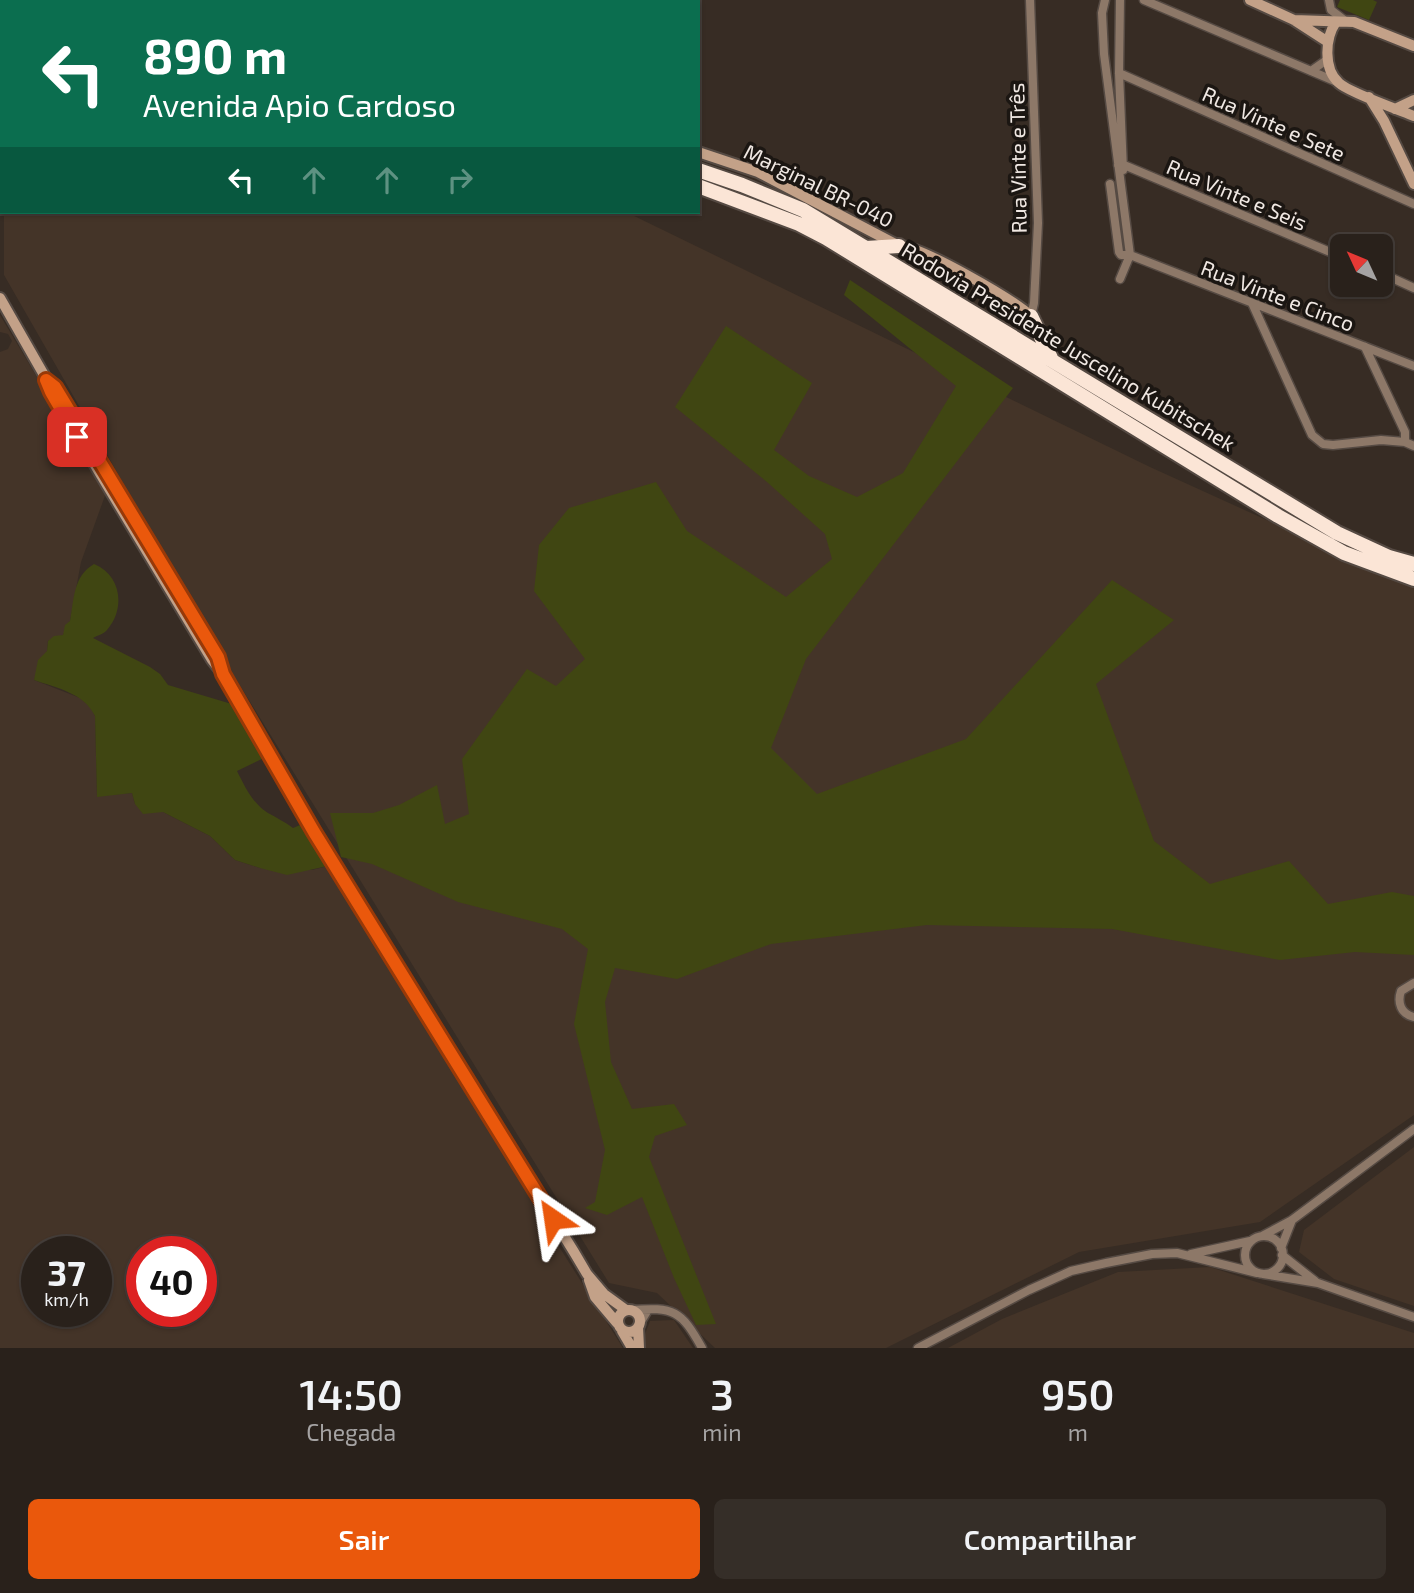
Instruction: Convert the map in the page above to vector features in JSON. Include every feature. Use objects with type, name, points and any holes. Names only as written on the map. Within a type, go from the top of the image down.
[{"type":"highway","name":"Rodovia Presidente Juscelino Kubitschek","points":[[700,171],[803,210],[1337,533],[1389,557],[1414,564]]},
{"type":"highway","name":"Rodovia Presidente Juscelino Kubitschek","points":[[700,187],[826,237],[1278,516],[1344,553],[1414,579]]},
{"type":"highway","points":[[866,248],[899,246]]},
{"type":"highway","points":[[1031,316],[1052,359]]},
{"type":"street","name":"Rua Vinte e Três","points":[[1030,0],[1038,223],[1031,316]]},
{"type":"street","points":[[1105,0],[1102,13],[1104,54],[1121,165]]},
{"type":"street","points":[[1120,0],[1121,165],[1130,255],[1120,279]]},
{"type":"street","points":[[1144,0],[1414,116]]},
{"type":"street","points":[[1250,0],[1294,20],[1328,42]]},
{"type":"street","points":[[1329,0],[1331,10],[1340,21]]},
{"type":"street","points":[[1294,20],[1354,22],[1414,46]]},
{"type":"street","points":[[1337,82],[1328,59],[1328,42],[1340,21]]},
{"type":"street","points":[[1311,71],[1328,59]]},
{"type":"street","name":"Rua Vinte e Sete","points":[[1119,74],[1414,204]]},
{"type":"street","points":[[1369,97],[1384,121],[1414,184]]},
{"type":"street","points":[[1395,108],[1414,100]]},
{"type":"street","name":"Marginal BR-040","points":[[700,153],[758,172],[899,246],[907,246],[932,256],[1031,316]]},
{"type":"street","name":"Rua Vinte e Seis","points":[[1121,165],[1330,252]]},
{"type":"street","points":[[1110,184],[1119,252],[1121,255],[1130,255]]},
{"type":"street","name":"Rua Vinte e Cinco","points":[[1130,255],[1414,366]]},
{"type":"street","points":[[1393,278],[1411,286],[1414,295]]},
{"type":"street","points":[[0,298],[46,380],[55,387],[218,657],[223,674],[314,832],[587,1274],[604,1294],[638,1314],[639,1348]]},
{"type":"street","points":[[1252,303],[1312,435],[1323,444],[1381,440],[1405,442],[1414,446]]},
{"type":"street","points":[[1365,347],[1405,432],[1405,442]]},
{"type":"street","points":[[1414,983],[1401,991],[1399,1002],[1404,1013],[1414,1017]]},
{"type":"street","points":[[918,1348],[1071,1271],[1152,1254],[1188,1254],[1251,1241],[1292,1220],[1414,1129]]},
{"type":"street","points":[[1251,1241],[1245,1252],[1247,1265],[1260,1273],[1274,1271],[1281,1261],[1292,1220]]},
{"type":"street","points":[[1262,1236],[1274,1239],[1282,1252],[1318,1283]]},
{"type":"street","points":[[1188,1254],[1260,1273],[1318,1283],[1414,1317]]},
{"type":"street","points":[[587,1274],[595,1297],[620,1327],[632,1348]]},
{"type":"street","points":[[620,1327],[619,1315],[629,1310],[668,1309],[681,1316],[702,1348]]},
{"type":"street","points":[[620,1327],[631,1332],[648,1310]]},
{"type":"shaded area","points":[[4,214],[630,214],[1150,467],[1414,587],[1414,1115],[1260,1222],[1079,1252],[886,1348],[715,1348],[657,1293],[609,1283],[231,671],[4,275]]},
{"type":"shaded area","points":[[0,315],[106,493],[81,562],[70,621],[63,635],[48,641],[47,651],[34,680],[80,698],[91,707],[95,716],[97,796],[132,793],[135,804],[163,812],[210,836],[235,860],[260,868],[312,870],[328,866],[623,1348],[0,1348],[0,352],[8,349],[12,341],[8,334],[0,332]]},
{"type":"shaded area","points":[[1414,1147],[1414,1306],[1334,1279],[1299,1252],[1304,1230]]},
{"type":"shaded area","points":[[1210,1267],[1414,1333],[1414,1348],[948,1348],[1002,1319],[1118,1272]]},
{"type":"shaded area","points":[[674,1320],[693,1348],[645,1348],[642,1342],[650,1321]]},
{"type":"green space","points":[[1340,0],[1377,2],[1369,20],[1337,7]]},
{"type":"green space","points":[[850,280],[1013,388],[806,659],[771,748],[817,794],[966,739],[1112,580],[1174,620],[1096,684],[1154,841],[1210,884],[1289,861],[1328,904],[1392,892],[1414,896],[1414,955],[1355,952],[1280,960],[1112,929],[927,925],[771,944],[677,979],[615,968],[605,1002],[611,1062],[632,1109],[674,1104],[687,1125],[655,1136],[649,1157],[716,1324],[696,1325],[642,1197],[607,1215],[585,1208],[595,1202],[605,1150],[574,1024],[588,949],[562,929],[458,902],[372,864],[341,857],[330,813],[373,813],[399,805],[437,785],[445,824],[469,814],[462,759],[527,669],[556,686],[585,659],[534,591],[539,545],[569,508],[656,482],[687,531],[786,597],[832,559],[825,534],[767,482],[675,407],[726,326],[812,383],[774,450],[809,476],[857,497],[903,473],[956,386],[844,295]]},
{"type":"green space","points":[[94,564],[110,576],[118,593],[118,602],[117,612],[107,630],[93,638],[150,667],[160,674],[168,685],[235,705],[266,757],[237,771],[246,789],[263,809],[293,828],[305,823],[332,865],[287,875],[260,868],[235,860],[210,836],[163,812],[143,814],[135,804],[132,793],[97,797],[95,716],[77,697],[34,680],[38,660],[47,651],[48,641],[54,636],[63,635],[65,625],[70,621],[78,582]]},
{"type":"route","points":[[77,437],[46,380],[55,387],[218,657],[223,674],[252,727],[314,832],[553,1219]]}]
